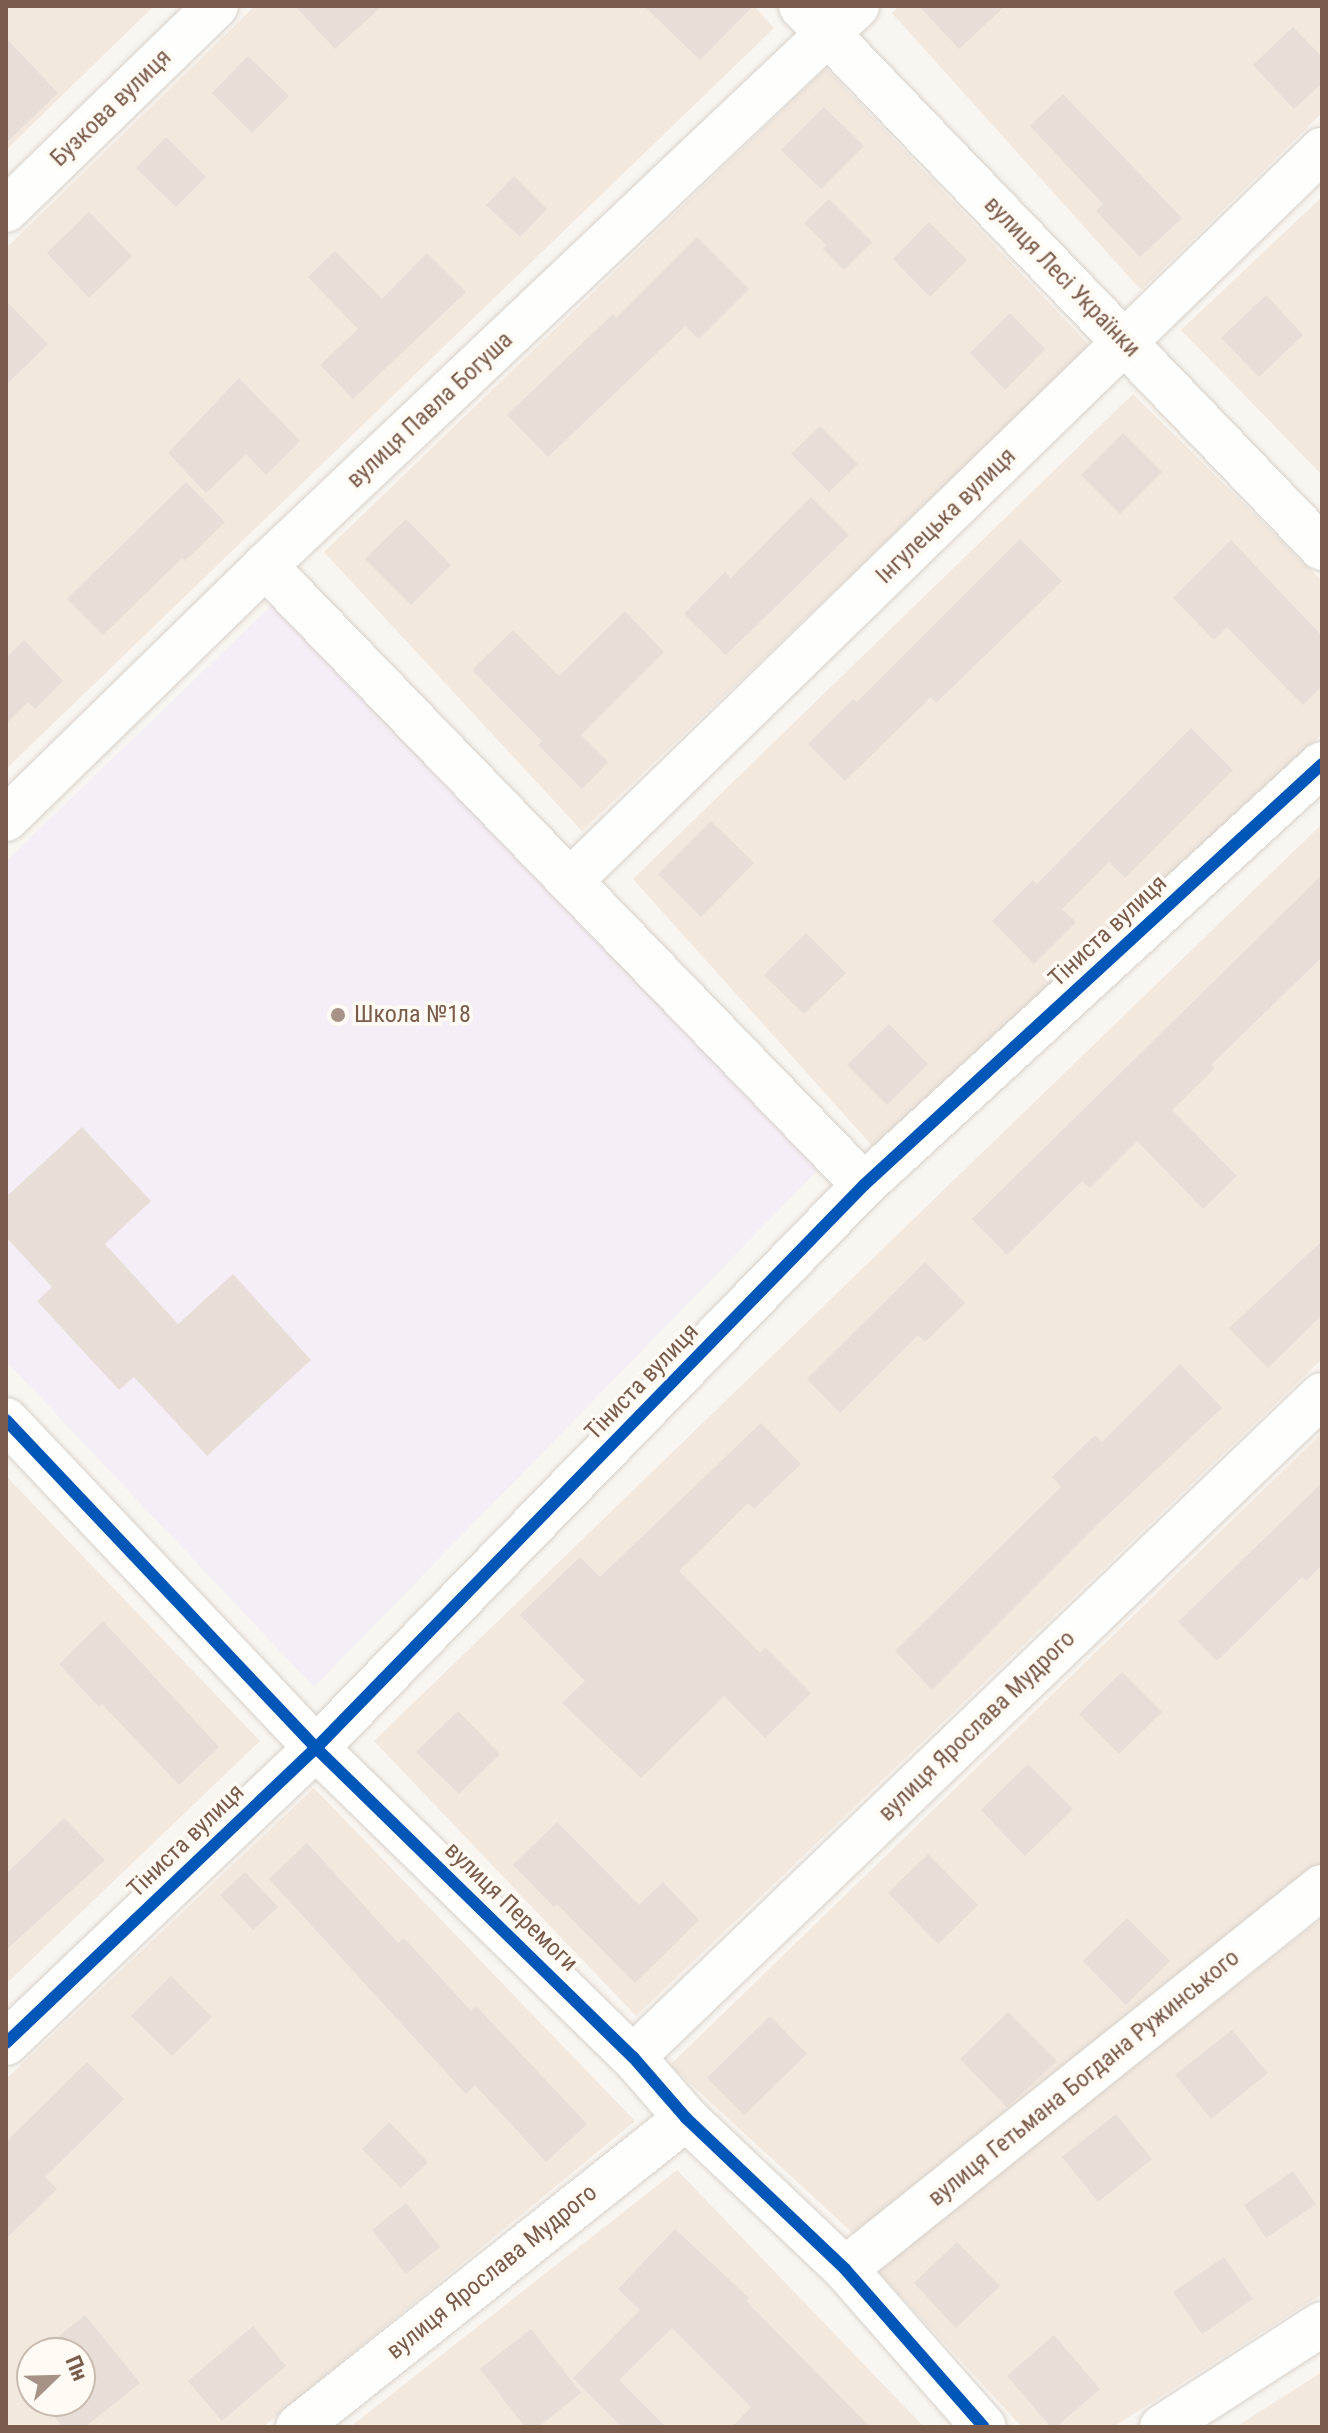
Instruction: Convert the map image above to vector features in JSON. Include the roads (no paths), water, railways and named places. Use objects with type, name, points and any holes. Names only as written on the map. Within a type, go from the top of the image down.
[{"type":"street","name":"Бузкова вулиця","points":[[6,210],[216,6]]},
{"type":"street","name":"вулиця Лесі Українки","points":[[829,15],[1125,342],[1322,548]]},
{"type":"street","name":"вулиця Павла Богуша","points":[[6,819],[829,15]]},
{"type":"street","name":"Інгулецька вулиця","points":[[570,881],[1322,150]]},
{"type":"street","points":[[265,566],[864,1185]]},
{"type":"street","name":"Тіниста вулиця","points":[[6,2043],[316,1748],[864,1185],[1322,764]]},
{"type":"street","name":"вулиця Ярослава Мудрого","points":[[633,2057],[1322,1395]]},
{"type":"street","name":"вулиця Перемоги","points":[[10,1431],[316,1748],[633,2057],[686,2118],[845,2269],[984,2427]]},
{"type":"street","name":"вулиця Гетьмана Богдана Ружинського","points":[[845,2269],[1322,1887]]},
{"type":"street","name":"вулиця Ярослава Мудрого","points":[[298,2427],[686,2118]]},
{"type":"street","points":[[1162,2427],[1322,2324]]},
{"type":"place","name":"Школа №18","points":[[338,1015]]}]
